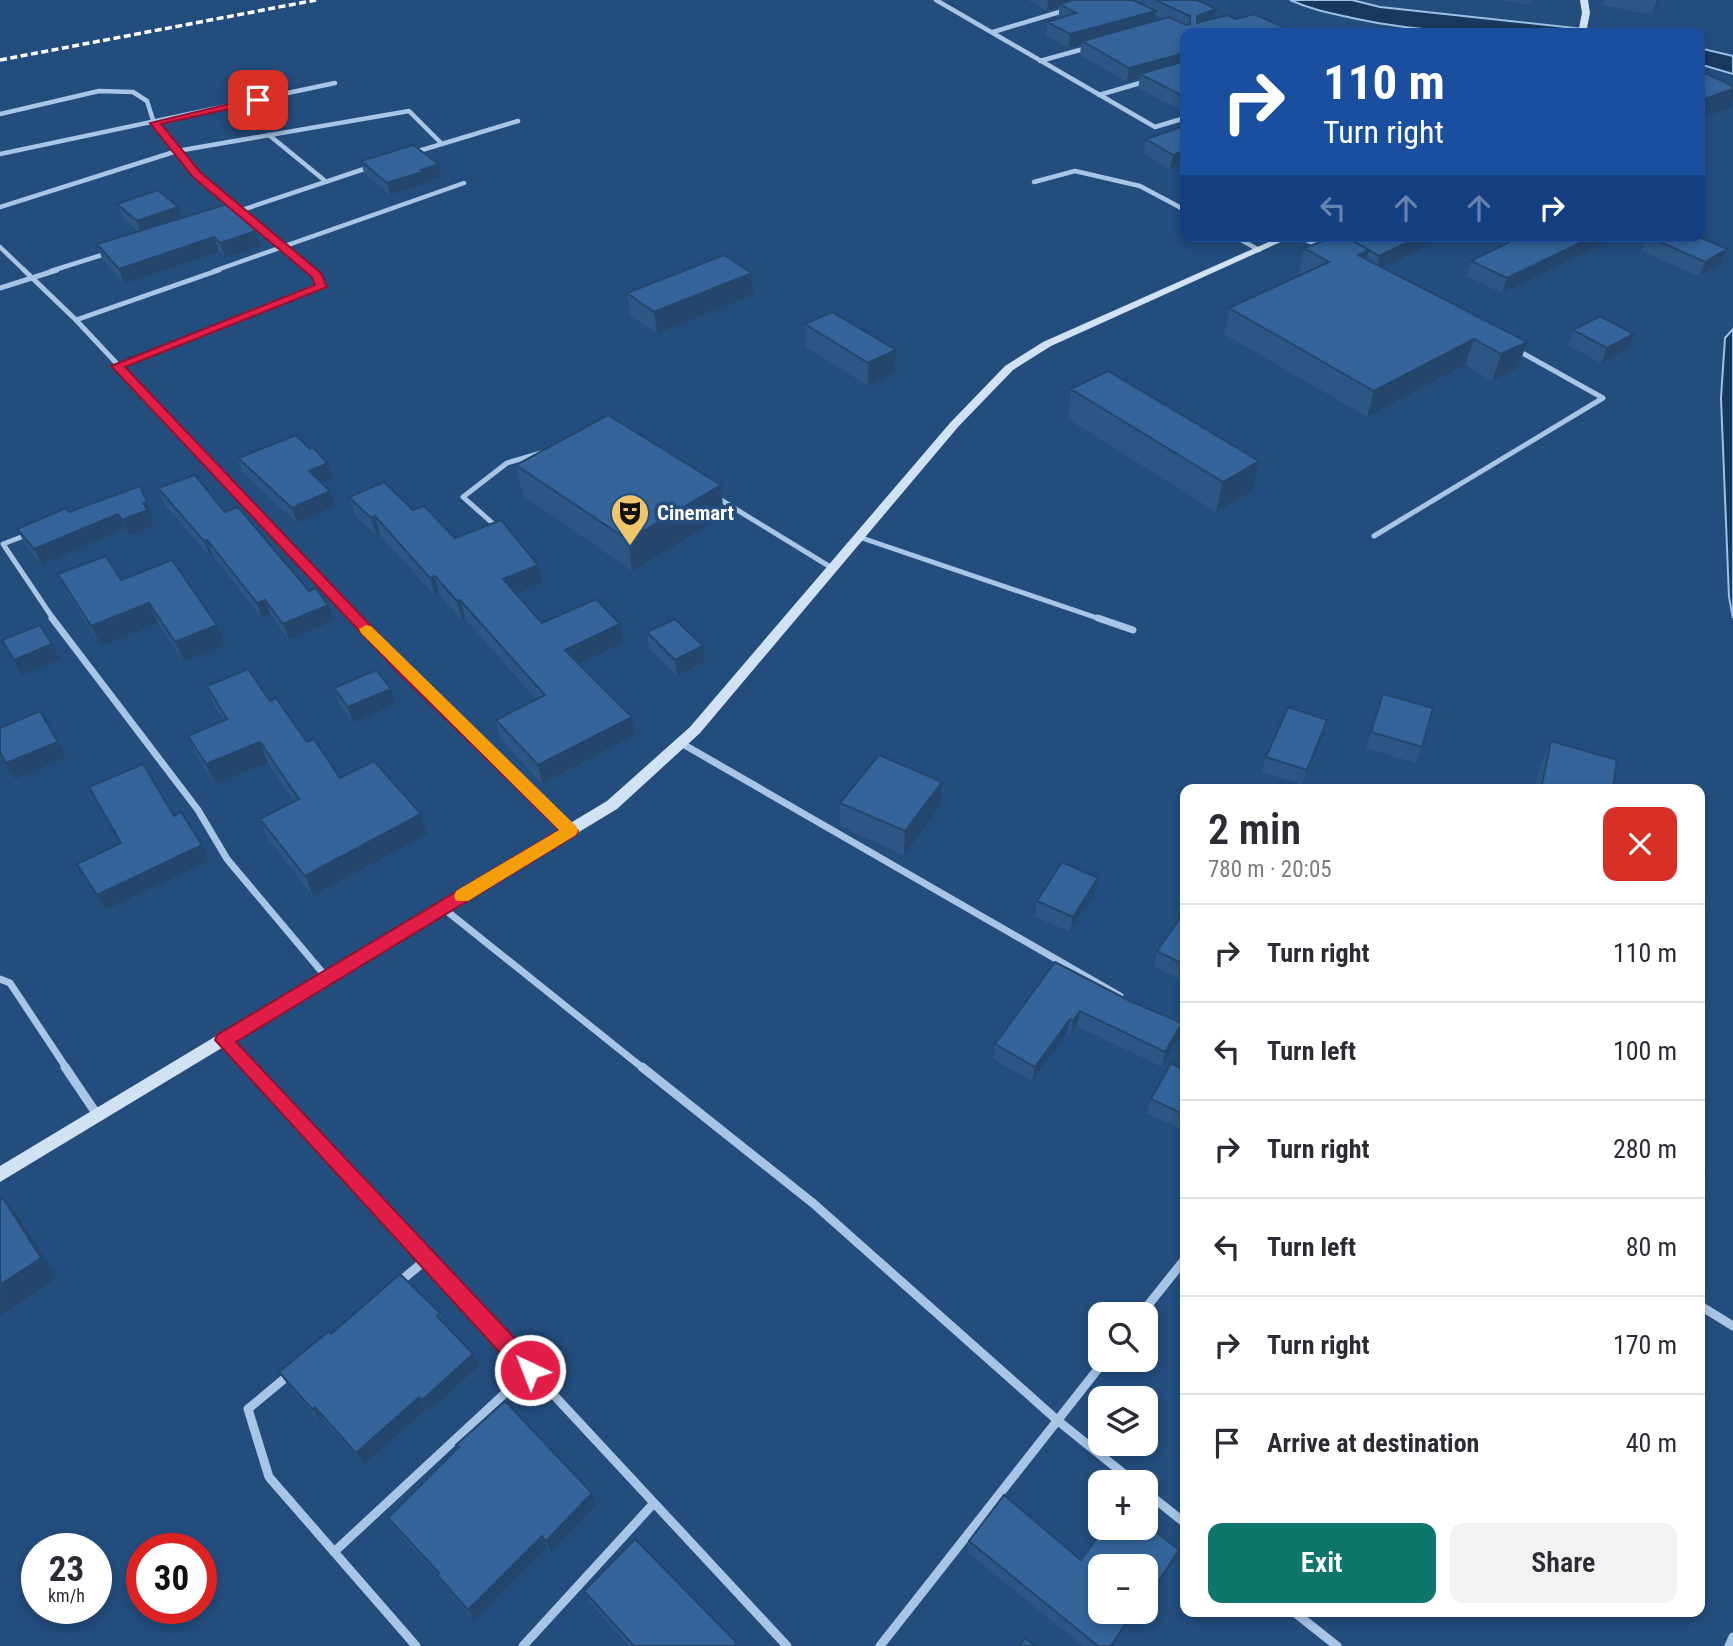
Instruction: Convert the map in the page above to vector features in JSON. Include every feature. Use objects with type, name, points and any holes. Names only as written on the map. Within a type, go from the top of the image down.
[{"type":"street","points":[[936,0],[1155,127],[1180,120]]},
{"type":"street","points":[[1583,28],[1586,13],[1584,0]]},
{"type":"street","points":[[993,32],[1076,7]]},
{"type":"street","points":[[1040,61],[1091,47]]},
{"type":"street","points":[[1099,95],[1148,80]]},
{"type":"street","points":[[0,154],[335,83]]},
{"type":"street","points":[[0,114],[99,91],[133,92],[147,101],[154,123],[196,174],[317,276],[321,287],[117,366]]},
{"type":"street","points":[[0,207],[177,151],[409,111],[441,143]]},
{"type":"street","points":[[401,156],[518,121]]},
{"type":"street","points":[[269,135],[324,180]]},
{"type":"street","points":[[224,215],[375,165]]},
{"type":"street","points":[[1034,182],[1075,171],[1140,186],[1180,207]]},
{"type":"street","points":[[76,320],[464,183]]},
{"type":"street","points":[[1245,242],[1259,250]]},
{"type":"street","points":[[0,1175],[612,805],[695,730],[954,425],[1009,368],[1047,344],[1277,242]]},
{"type":"street","points":[[1311,242],[1324,249]]},
{"type":"street","points":[[0,247],[76,320],[402,668],[570,831]]},
{"type":"street","points":[[0,288],[109,252]]},
{"type":"street","points":[[1374,536],[1603,398],[1505,344]]},
{"type":"street","points":[[505,533],[463,497],[507,463],[547,451]]},
{"type":"street","points":[[714,496],[832,568]]},
{"type":"street","points":[[39,531],[1,545],[60,630],[198,810],[227,859],[327,978]]},
{"type":"street","points":[[859,537],[1133,630]]},
{"type":"street","points":[[681,743],[1129,1001]]},
{"type":"street","points":[[443,908],[814,1204],[1056,1420],[1119,1470]]},
{"type":"street","points":[[0,979],[10,983],[98,1116]]},
{"type":"street","points":[[224,1040],[787,1646]]},
{"type":"street","points":[[385,1294],[427,1259]]},
{"type":"street","points":[[1151,1302],[1180,1265]]},
{"type":"street","points":[[1705,1309],[1733,1326]]},
{"type":"street","points":[[301,1365],[248,1409],[269,1477],[416,1646]]},
{"type":"street","points":[[334,1552],[530,1370]]},
{"type":"street","points":[[880,1646],[1095,1372]]},
{"type":"street","points":[[1158,1502],[1180,1519]]},
{"type":"street","points":[[523,1646],[654,1503]]},
{"type":"street","points":[[1300,1617],[1337,1646]]},
{"type":"street","points":[[1729,1646],[1733,1637]]},
{"type":"water","points":[[1290,0],[1352,0],[1380,7],[1575,28],[1412,28],[1352,18]]},
{"type":"water","points":[[1705,49],[1733,56],[1733,74],[1705,66]]},
{"type":"water","points":[[1733,329],[1733,618],[1729,597],[1721,398],[1725,338]]},
{"type":"building","points":[[1073,0],[1133,0],[1156,11],[1070,34],[1047,22],[1076,13],[1060,4]]},
{"type":"building","points":[[1155,0],[1197,0],[1216,9],[1197,16],[1197,23],[1228,15],[1236,19],[1254,14],[1285,28],[1180,28],[1180,54],[1129,68],[1082,41],[1169,17],[1186,25],[1190,24],[1190,16]]},
{"type":"building","points":[[1180,62],[1180,94],[1140,74]]},
{"type":"building","points":[[1705,73],[1733,86],[1733,89],[1705,99]]},
{"type":"building","points":[[1180,128],[1180,152],[1173,155],[1146,139]]},
{"type":"building","points":[[413,145],[439,164],[387,183],[361,161]]},
{"type":"building","points":[[158,190],[178,207],[137,221],[117,204]]},
{"type":"building","points":[[227,204],[256,231],[220,243],[214,237],[119,269],[97,244]]},
{"type":"building","points":[[1705,239],[1727,249],[1705,262],[1660,242],[1705,242]]},
{"type":"building","points":[[1320,242],[1355,242],[1369,250],[1358,255],[1527,342],[1501,354],[1474,339],[1374,391],[1229,308],[1329,262],[1304,248]]},
{"type":"building","points":[[1354,242],[1408,242],[1379,256]]},
{"type":"building","points":[[1509,242],[1582,242],[1507,278],[1471,261]]},
{"type":"building","points":[[724,255],[752,273],[654,312],[627,293]]},
{"type":"building","points":[[832,312],[896,350],[868,363],[805,324]]},
{"type":"building","points":[[1600,316],[1634,334],[1607,348],[1573,330]]},
{"type":"building","points":[[1108,371],[1259,461],[1223,482],[1071,389]]},
{"type":"building","points":[[608,415],[721,485],[628,540],[516,465]]},
{"type":"building","points":[[296,435],[328,463],[309,471],[330,491],[292,508],[238,458]]},
{"type":"building","points":[[195,475],[225,512],[238,507],[309,591],[315,588],[328,605],[283,624],[265,600],[257,603],[207,540],[204,541],[158,488]]},
{"type":"building","points":[[384,482],[413,510],[424,506],[455,538],[501,520],[538,565],[503,579],[542,623],[596,599],[620,624],[565,650],[632,717],[538,765],[496,720],[545,695],[460,600],[457,601],[435,576],[430,578],[375,516],[371,518],[349,497]]},
{"type":"building","points":[[140,486],[147,502],[143,503],[148,510],[122,520],[118,514],[34,549],[17,529],[66,508],[69,512]]},
{"type":"building","points":[[106,556],[121,580],[172,560],[217,625],[175,642],[149,603],[91,626],[58,574]]},
{"type":"building","points":[[675,619],[703,646],[675,660],[647,632]]},
{"type":"building","points":[[40,625],[52,644],[14,660],[2,640]]},
{"type":"building","points":[[248,669],[270,701],[276,698],[307,742],[314,739],[340,778],[374,761],[421,814],[305,876],[260,819],[299,799],[260,742],[206,764],[188,736],[227,719],[207,686]]},
{"type":"building","points":[[376,670],[391,689],[348,707],[334,688]]},
{"type":"building","points":[[1383,694],[1433,708],[1422,747],[1371,732]]},
{"type":"building","points":[[1288,707],[1327,720],[1307,770],[1266,757]]},
{"type":"building","points":[[40,711],[58,742],[6,763],[0,752],[0,728]]},
{"type":"building","points":[[1551,741],[1617,760],[1614,784],[1542,784]]},
{"type":"building","points":[[879,755],[942,782],[905,831],[840,803]]},
{"type":"building","points":[[143,764],[174,816],[181,812],[202,845],[97,895],[77,864],[121,843],[89,787]]},
{"type":"building","points":[[1062,862],[1098,878],[1073,917],[1037,901]]},
{"type":"building","points":[[1180,918],[1180,962],[1157,951]]},
{"type":"building","points":[[1055,962],[1130,1001],[1180,1022],[1165,1052],[1080,1011],[1073,1021],[1070,1019],[1035,1067],[995,1044]]},
{"type":"building","points":[[1171,1063],[1180,1068],[1180,1113],[1151,1099]]},
{"type":"building","points":[[3,1198],[41,1258],[0,1285],[0,1200]]},
{"type":"building","points":[[400,1274],[440,1313],[437,1316],[473,1354],[422,1400],[419,1397],[356,1453],[279,1372],[329,1331],[331,1334]]},
{"type":"building","points":[[505,1401],[592,1493],[546,1541],[542,1536],[468,1610],[437,1575],[439,1573],[388,1518],[459,1447],[456,1445]]},
{"type":"building","points":[[1004,1495],[1081,1560],[1095,1540],[1158,1540],[1158,1533],[1179,1550],[1158,1582],[1158,1554],[1088,1554],[1088,1624],[1125,1624],[1111,1646],[1098,1646],[969,1541]]},
{"type":"building","points":[[635,1539],[737,1643],[734,1646],[634,1646],[584,1591]]},
{"type":"building","points":[[1025,1638],[1035,1646],[1020,1646]]},
{"type":"railway","points":[[0,60],[316,0]]},
{"type":"slow traffic","points":[[366,629],[402,668],[570,831],[462,896]]},
{"type":"place","name":"Cinemart","points":[[630,547]]},
{"type":"route","points":[[258,100],[154,123],[196,174],[317,276],[322,283],[321,287],[117,366],[402,668],[570,831],[224,1040],[530,1370]]}]
